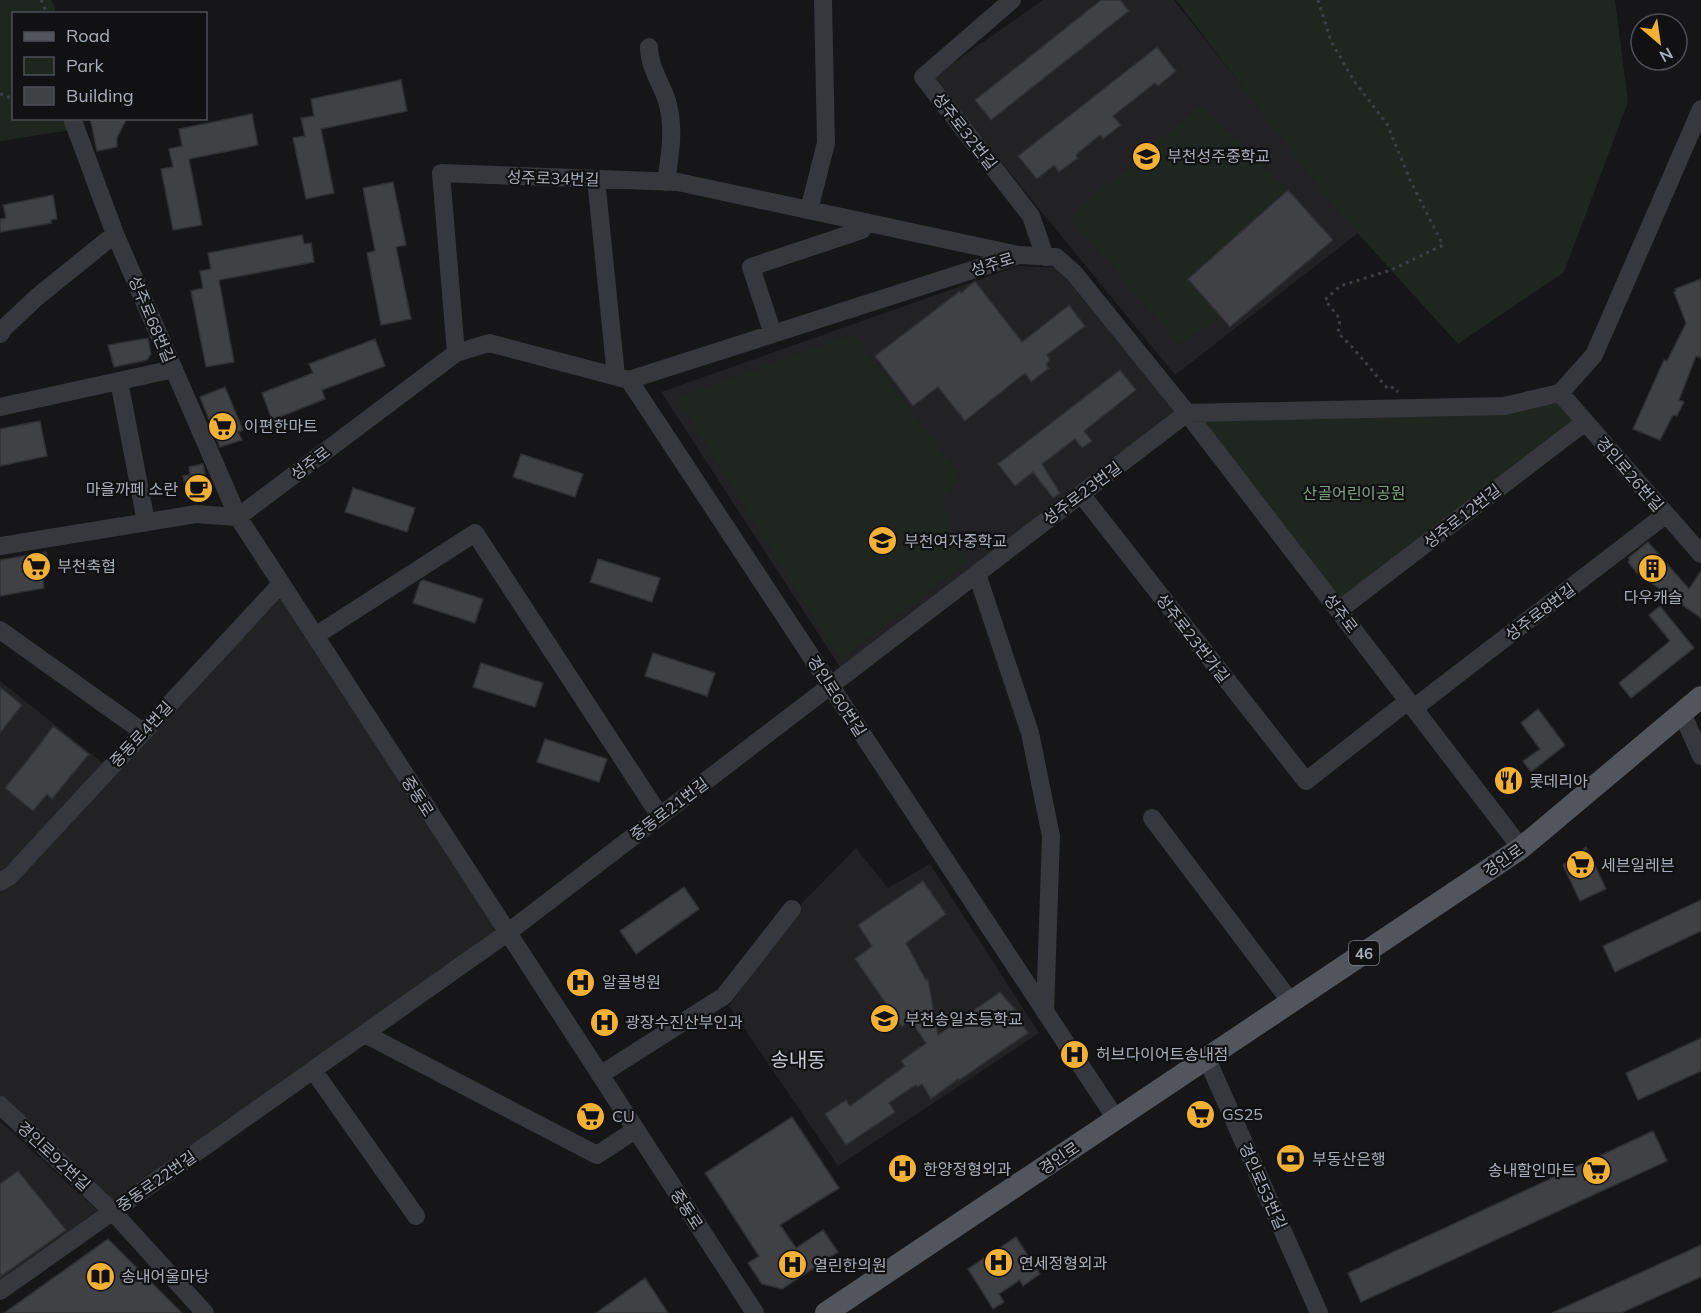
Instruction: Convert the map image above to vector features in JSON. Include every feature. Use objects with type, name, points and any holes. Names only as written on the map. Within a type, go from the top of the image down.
[{"type":"main road","name":"경인로","points":[[826,1313],[1521,848],[1701,697]]},
{"type":"street","points":[[809,210],[826,144],[823,0]]},
{"type":"street","name":"성주로32번길","points":[[1012,0],[924,77],[1031,216],[1046,257]]},
{"type":"street","points":[[649,47],[649,56],[667,102],[670,122],[672,142],[666,182]]},
{"type":"street","points":[[1187,413],[1504,406],[1560,393],[1594,355],[1701,109]]},
{"type":"street","name":"성주로68번길","points":[[73,120],[115,234],[238,517]]},
{"type":"street","name":"성주로34번길","points":[[456,353],[441,173],[678,182],[1019,255]]},
{"type":"street","points":[[596,179],[623,378]]},
{"type":"street","points":[[773,333],[751,267],[862,231],[866,222]]},
{"type":"street","points":[[0,334],[37,297],[115,234]]},
{"type":"street","name":"성주로","points":[[238,517],[456,353],[489,343],[623,378],[1019,255],[1056,257],[1074,273],[1187,413],[1521,848]]},
{"type":"street","points":[[0,407],[174,369]]},
{"type":"street","name":"경인로60번길","points":[[623,378],[831,686],[1116,1119]]},
{"type":"street","points":[[118,381],[146,522]]},
{"type":"street","name":"경인로26번길","points":[[1560,393],[1701,554]]},
{"type":"street","name":"성주로23번길","points":[[831,686],[1187,413]]},
{"type":"street","name":"성주로12번길","points":[[1339,610],[1585,422]]},
{"type":"street","name":"성주로23번가길","points":[[1081,494],[1306,781],[1411,704]]},
{"type":"street","points":[[0,546],[196,514],[238,517]]},
{"type":"street","name":"성주로8번길","points":[[1411,704],[1665,515]]},
{"type":"street","name":"중동로","points":[[238,517],[755,1313]]},
{"type":"street","points":[[315,636],[475,533],[660,816]]},
{"type":"street","points":[[977,574],[1030,733],[1051,836],[1045,1012]]},
{"type":"street","name":"중동로4번길","points":[[0,882],[10,876],[281,584]]},
{"type":"street","points":[[0,630],[143,732]]},
{"type":"street","name":"중동로21번길","points":[[507,933],[831,686]]},
{"type":"street","points":[[1682,713],[1701,756]]},
{"type":"street","points":[[1152,818],[1291,1002]]},
{"type":"street","points":[[600,1075],[724,996],[792,909]]},
{"type":"street","name":"중동로22번길","points":[[0,1292],[507,933]]},
{"type":"street","points":[[364,1034],[597,1155],[635,1130]]},
{"type":"street","name":"경인로53번길","points":[[1207,1059],[1319,1313]]},
{"type":"street","points":[[313,1070],[416,1216]]},
{"type":"street","name":"경인로92번길","points":[[0,1106],[113,1212],[206,1313]]},
{"type":"path","points":[[1318,0],[1331,41],[1354,81],[1387,124],[1410,180],[1443,245],[1391,270],[1340,285],[1325,300],[1340,319],[1338,333],[1388,389],[1394,387],[1398,392]]},
{"type":"shaded area","name":"부천성주중학교","points":[[1043,0],[1174,0],[1358,233],[1175,375],[932,78]]},
{"type":"shaded area","name":"부천여자중학교","points":[[1018,266],[1058,268],[1176,412],[842,670],[661,392]]},
{"type":"shaded area","points":[[287,592],[507,933],[120,1207],[0,1099],[0,882],[10,875]]},
{"type":"shaded area","points":[[0,681],[104,764],[0,873]]},
{"type":"shaded area","name":"부천송일초등학교","points":[[856,848],[888,888],[930,864],[1039,1033],[838,1166],[729,1006],[803,902]]},
{"type":"shaded area","points":[[0,1121],[100,1213],[0,1285]]},
{"type":"green space","points":[[0,0],[51,0],[55,6],[55,12],[12,12],[12,120],[69,120],[72,130],[0,141]]},
{"type":"green space","points":[[1176,0],[1615,0],[1628,102],[1564,272],[1458,344],[1334,207]]},
{"type":"green space","points":[[1200,105],[1288,190],[1188,279],[1221,317],[1179,345],[1070,217]]},
{"type":"green space","points":[[853,334],[960,476],[944,499],[947,527],[965,563],[840,660],[677,398]]},
{"type":"green space","name":"산골어린이공원","points":[[1559,398],[1578,421],[1339,605],[1197,417]]},
{"type":"building","points":[[1101,0],[1120,0],[1129,11],[991,120],[975,100]]},
{"type":"building","points":[[1157,47],[1176,71],[1158,86],[1155,83],[1113,116],[1121,125],[1103,139],[1100,135],[1076,155],[1078,158],[1059,172],[1054,165],[1037,179],[1018,156]]},
{"type":"building","points":[[401,80],[407,111],[321,129],[334,193],[306,199],[293,138],[305,136],[301,118],[314,116],[311,99]]},
{"type":"building","points":[[252,114],[258,145],[189,159],[202,225],[173,230],[161,169],[173,167],[169,149],[182,146],[179,129]]},
{"type":"building","points":[[90,120],[126,120],[117,138],[117,147],[97,151]]},
{"type":"building","points":[[393,182],[406,245],[396,247],[411,319],[381,325],[367,253],[375,251],[363,188]]},
{"type":"building","points":[[1288,190],[1333,240],[1230,327],[1188,279]]},
{"type":"building","points":[[53,195],[57,219],[51,220],[51,223],[0,232],[0,219],[6,218],[3,205]]},
{"type":"building","points":[[302,235],[304,244],[311,243],[314,262],[219,280],[234,362],[206,367],[191,291],[203,288],[200,271],[211,269],[208,253]]},
{"type":"building","points":[[1701,279],[1701,358],[1696,356],[1679,400],[1684,402],[1677,416],[1673,415],[1660,440],[1633,429],[1664,360],[1667,361],[1686,323],[1674,292],[1675,289]]},
{"type":"building","points":[[975,281],[1022,342],[1069,305],[1085,326],[1047,355],[1050,360],[1046,364],[1049,368],[1031,382],[1025,373],[965,421],[938,387],[913,406],[875,356]]},
{"type":"building","points":[[148,338],[151,354],[147,360],[114,367],[108,345]]},
{"type":"building","points":[[375,339],[385,366],[322,390],[325,399],[272,420],[262,393],[313,373],[309,364]]},
{"type":"building","points":[[1120,370],[1136,390],[1084,431],[1092,441],[1082,448],[1075,439],[1042,464],[1060,493],[1053,498],[1033,472],[1015,486],[998,464]]},
{"type":"building","points":[[225,387],[243,430],[238,432],[242,440],[220,447],[200,397]]},
{"type":"building","points":[[40,421],[47,456],[0,466],[0,429]]},
{"type":"building","points":[[521,454],[583,474],[575,497],[513,477]]},
{"type":"building","points":[[203,464],[209,493],[188,497],[183,476],[190,475],[189,467]]},
{"type":"building","points":[[353,488],[415,508],[407,532],[345,512]]},
{"type":"building","points":[[1648,542],[1689,589],[1701,571],[1701,618],[1637,573],[1628,562],[1630,560],[1628,558]]},
{"type":"building","points":[[46,552],[50,571],[43,580],[44,588],[0,596],[0,560]]},
{"type":"building","points":[[598,559],[660,578],[652,602],[590,582]]},
{"type":"building","points":[[423,580],[483,599],[475,623],[413,603],[420,582]]},
{"type":"building","points":[[1660,606],[1694,648],[1631,698],[1619,683],[1670,641],[1649,615]]},
{"type":"building","points":[[653,653],[715,673],[707,696],[645,676]]},
{"type":"building","points":[[481,663],[543,683],[535,707],[473,687]]},
{"type":"building","points":[[0,687],[22,705],[0,733]]},
{"type":"building","points":[[1538,709],[1565,745],[1531,772],[1523,761],[1540,749],[1521,723]]},
{"type":"building","points":[[53,726],[89,754],[52,799],[47,794],[33,811],[5,788]]},
{"type":"building","points":[[545,739],[607,759],[599,782],[537,762]]},
{"type":"building","points":[[1586,847],[1606,889],[1580,901],[1563,865]]},
{"type":"building","points":[[923,881],[946,914],[906,943],[926,980],[928,979],[938,1035],[1000,992],[1014,1008],[1028,1033],[931,1099],[922,1084],[918,1087],[916,1085],[889,1103],[895,1112],[846,1145],[825,1114],[846,1100],[850,1106],[905,1066],[901,1061],[926,1043],[910,1020],[902,1027],[855,959],[872,946],[858,925]]},
{"type":"building","points":[[684,887],[699,909],[636,954],[620,931]]},
{"type":"building","points":[[1701,900],[1701,931],[1615,972],[1603,946]]},
{"type":"building","points":[[1701,1038],[1701,1071],[1638,1100],[1626,1073]]},
{"type":"building","points":[[792,1117],[839,1188],[780,1225],[796,1248],[823,1230],[838,1252],[782,1289],[762,1284],[748,1263],[759,1256],[705,1173]]},
{"type":"building","points":[[1653,1131],[1667,1161],[1361,1302],[1348,1273]]},
{"type":"building","points":[[18,1171],[66,1230],[0,1277],[0,1184]]},
{"type":"building","points":[[1016,1237],[1040,1274],[1023,1286],[1020,1280],[999,1294],[1004,1302],[993,1309],[968,1269]]},
{"type":"building","name":"송내어울마당","points":[[108,1239],[182,1313],[4,1313]]},
{"type":"building","points":[[1701,1245],[1701,1277],[1621,1313],[1552,1313]]},
{"type":"building","points":[[645,1278],[668,1313],[596,1313]]},
{"type":"place","name":"부천성주중학교","points":[[1146,156]]},
{"type":"place","name":"이편한마트","points":[[223,426]]},
{"type":"place","name":"마을까페 소란","points":[[199,489]]},
{"type":"place","name":"부천여자중학교","points":[[883,541]]},
{"type":"place","name":"부천축협","points":[[36,566]]},
{"type":"place","name":"다우캐슬","points":[[1653,569]]},
{"type":"place","name":"롯데리아","points":[[1508,781]]},
{"type":"place","name":"세븐일레븐","points":[[1580,865]]},
{"type":"place","name":"알콜병원","points":[[581,982]]},
{"type":"place","name":"부천송일초등학교","points":[[884,1019]]},
{"type":"place","name":"광장수진산부인과","points":[[604,1022]]},
{"type":"place","name":"허브다이어트송내점","points":[[1075,1054]]},
{"type":"place","name":"GS25","points":[[1201,1114]]},
{"type":"place","name":"CU","points":[[591,1116]]},
{"type":"place","name":"부동산은행","points":[[1291,1159]]},
{"type":"place","name":"한양정형외과","points":[[902,1169]]},
{"type":"place","name":"송내할인마트","points":[[1597,1170]]},
{"type":"place","name":"연세정형외과","points":[[998,1263]]},
{"type":"place","name":"열린한의원","points":[[792,1265]]},
{"type":"place","name":"송내어울마당","points":[[100,1276]]},
{"type":"district","name":"송내동","points":[[798,1059]]}]
